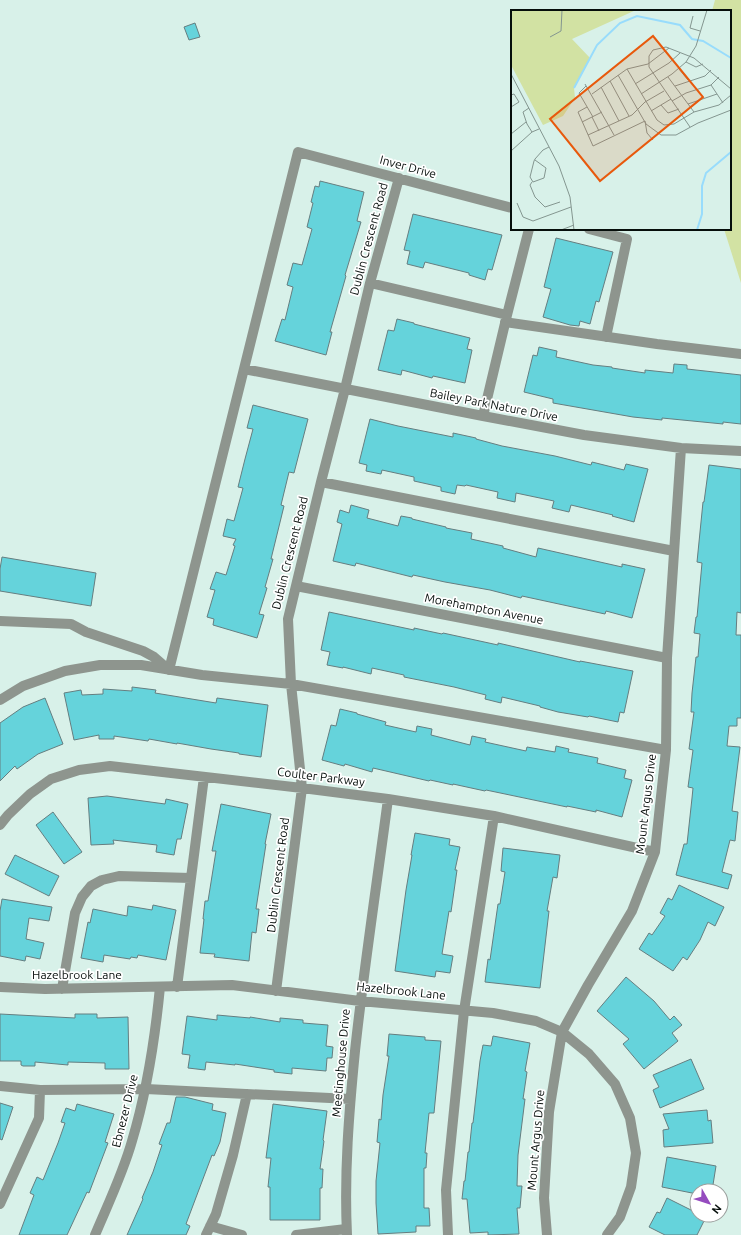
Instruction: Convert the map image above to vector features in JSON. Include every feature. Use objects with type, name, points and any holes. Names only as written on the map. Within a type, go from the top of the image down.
[{"type":"street","name":"Inver Drive","points":[[244,368],[298,152],[511,208]]},
{"type":"street","name":"Dublin Crescent Road","points":[[276,991],[302,788],[291,684],[288,619],[370,284],[399,178]]},
{"type":"street","points":[[483,416],[529,230]]},
{"type":"street","points":[[593,230],[627,239],[606,337]]},
{"type":"street","points":[[370,284],[506,318],[606,337],[741,354]]},
{"type":"street","name":"Bailey Park Nature Drive","points":[[244,368],[584,435],[681,448],[741,451]]},
{"type":"street","points":[[169,670],[244,368]]},
{"type":"street","name":"Mount Argus Drive","points":[[547,1235],[544,1198],[549,1112],[562,1032],[632,911],[655,852],[666,750],[667,658],[681,448]]},
{"type":"street","points":[[321,482],[674,551]]},
{"type":"street","name":"Morehampton Avenue","points":[[296,586],[667,658]]},
{"type":"street","points":[[0,621],[71,624],[86,632],[143,651],[154,657],[169,670]]},
{"type":"street","points":[[0,700],[23,686],[65,672],[100,665],[141,665],[202,675],[291,684],[666,750]]},
{"type":"street","name":"Coulter Parkway","points":[[0,825],[8,814],[46,782],[79,770],[110,766],[388,799],[494,816],[655,852]]},
{"type":"street","points":[[177,987],[204,776]]},
{"type":"street","name":"Meetinghouse Drive","points":[[346,1232],[345,1209],[350,1099],[360,1001],[388,799]]},
{"type":"street","points":[[448,1235],[446,1190],[464,1011],[494,816]]},
{"type":"street","points":[[62,989],[75,913],[82,897],[92,886],[102,880],[118,876],[191,878]]},
{"type":"street","name":"Hazelbrook Lane","points":[[0,987],[45,990],[232,985],[360,1001],[493,1013],[536,1021],[562,1032],[590,1054],[615,1084],[630,1118],[636,1153],[631,1187],[620,1217],[607,1235]]},
{"type":"street","name":"Ebnezer Drive","points":[[94,1235],[115,1190],[132,1142],[146,1089],[155,1036],[160,987]]},
{"type":"street","points":[[0,1086],[40,1090],[146,1089],[350,1099]]},
{"type":"street","points":[[0,1204],[39,1118],[40,1090]]},
{"type":"street","points":[[242,1235],[208,1231],[216,1214],[233,1155],[247,1094]]},
{"type":"street","points":[[296,1235],[346,1232]]},
{"type":"green space","points":[[715,0],[741,0],[741,283],[724,230],[731,230],[731,10],[712,10]]},
{"type":"building","points":[[195,23],[200,37],[189,40],[184,27]]},
{"type":"building","points":[[320,181],[364,192],[357,221],[361,222],[330,332],[332,332],[326,355],[275,341],[282,319],[285,320],[293,287],[287,285],[293,263],[302,265],[312,229],[307,227],[313,203],[311,202],[315,186],[319,187]]},
{"type":"building","points":[[413,214],[502,235],[492,270],[488,269],[485,280],[469,275],[469,273],[425,262],[423,268],[407,264],[410,251],[404,250]]},
{"type":"building","points":[[556,238],[613,252],[599,302],[596,301],[590,324],[580,321],[579,326],[570,325],[543,317],[551,289],[544,287]]},
{"type":"building","points":[[397,319],[470,338],[467,349],[472,350],[465,383],[433,376],[432,378],[402,370],[401,375],[378,370],[388,330],[394,331]]},
{"type":"building","points":[[539,347],[557,351],[556,357],[593,365],[645,373],[645,370],[673,373],[674,364],[687,365],[687,369],[741,375],[741,424],[633,417],[553,403],[553,399],[524,392],[533,355],[537,356]]},
{"type":"building","points":[[253,405],[308,419],[294,473],[289,472],[281,505],[284,506],[271,559],[273,559],[265,587],[267,588],[259,614],[264,615],[257,638],[213,625],[214,619],[207,617],[215,590],[210,589],[216,572],[226,575],[235,546],[233,545],[236,539],[223,536],[227,519],[234,521],[243,488],[238,487],[253,429],[247,428]]},
{"type":"building","points":[[370,419],[453,437],[453,433],[502,446],[555,456],[591,465],[592,462],[624,470],[626,464],[648,469],[634,522],[612,516],[613,515],[571,505],[569,512],[552,508],[554,501],[516,493],[515,502],[497,498],[498,492],[466,485],[457,485],[455,494],[441,491],[441,487],[414,481],[414,477],[382,470],[381,474],[366,471],[367,465],[359,463]]},
{"type":"building","points":[[709,465],[741,469],[741,613],[737,612],[736,635],[741,635],[741,718],[737,718],[737,726],[729,726],[727,746],[740,747],[732,811],[738,812],[735,841],[730,840],[722,872],[732,875],[728,889],[676,875],[684,844],[687,844],[693,788],[688,787],[693,750],[689,749],[694,712],[691,712],[692,693],[700,634],[694,633],[702,563],[697,562],[703,502]]},
{"type":"building","points":[[351,505],[369,510],[367,518],[398,526],[401,516],[412,518],[446,528],[472,533],[471,539],[503,546],[503,548],[536,557],[538,548],[622,567],[622,564],[645,569],[632,618],[606,611],[605,614],[413,575],[412,577],[356,563],[355,566],[333,561],[342,524],[337,522],[340,510],[349,513]]},
{"type":"building","points":[[2,557],[96,573],[91,606],[0,591],[0,569]]},
{"type":"building","points":[[329,612],[414,630],[414,628],[443,633],[498,645],[498,643],[580,662],[633,671],[624,713],[620,712],[618,722],[558,712],[502,697],[501,703],[485,699],[486,695],[404,677],[404,675],[372,668],[371,674],[343,667],[327,665],[330,652],[321,650]]},
{"type":"building","points":[[132,687],[156,690],[155,693],[216,703],[217,698],[268,705],[261,757],[149,739],[148,741],[114,736],[114,739],[99,739],[99,735],[74,740],[64,693],[81,690],[82,695],[103,694],[103,689],[132,691]]},
{"type":"building","points":[[45,698],[63,744],[38,754],[17,769],[15,766],[0,781],[0,723],[23,707]]},
{"type":"building","points":[[340,709],[386,722],[385,725],[416,732],[417,726],[432,729],[431,735],[470,745],[472,736],[486,739],[485,742],[526,751],[527,747],[555,752],[556,746],[569,749],[568,752],[598,758],[597,763],[626,770],[624,778],[632,780],[622,817],[596,810],[596,812],[567,807],[486,790],[429,781],[373,768],[372,772],[345,764],[344,766],[322,760],[331,725],[336,726]]},
{"type":"building","points":[[107,796],[165,804],[166,799],[188,804],[181,839],[177,839],[174,855],[156,852],[157,845],[113,840],[114,844],[91,845],[88,798]]},
{"type":"building","points":[[221,804],[271,814],[265,844],[256,909],[259,909],[256,933],[252,932],[249,961],[214,957],[215,954],[200,953],[205,901],[208,901],[216,851],[212,851]]},
{"type":"building","points":[[53,812],[82,852],[64,864],[36,825]]},
{"type":"building","points":[[415,833],[450,839],[449,845],[460,847],[455,870],[457,870],[451,912],[449,911],[442,954],[453,956],[450,973],[436,971],[435,977],[395,971]]},
{"type":"building","points":[[503,848],[560,855],[557,878],[553,877],[547,911],[549,911],[540,988],[485,982],[505,872],[501,871]]},
{"type":"building","points":[[15,855],[59,876],[49,896],[5,874]]},
{"type":"building","points":[[679,885],[724,907],[715,926],[708,922],[700,940],[687,960],[683,957],[673,971],[639,949],[649,933],[652,935],[665,916],[660,913],[668,898],[672,900]]},
{"type":"building","points":[[2,899],[52,907],[49,921],[29,918],[26,939],[44,943],[40,959],[26,956],[25,961],[0,956],[0,911]]},
{"type":"building","points":[[153,905],[176,910],[166,960],[138,955],[137,958],[131,957],[130,959],[104,955],[103,962],[81,958],[88,922],[90,923],[93,909],[127,916],[128,906],[152,910]]},
{"type":"building","points":[[626,977],[654,1001],[670,1020],[674,1016],[682,1025],[672,1033],[678,1041],[644,1069],[623,1044],[629,1039],[597,1011]]},
{"type":"building","points":[[0,1014],[75,1018],[75,1014],[97,1014],[97,1018],[128,1017],[129,1069],[105,1069],[105,1063],[68,1062],[68,1065],[35,1062],[35,1066],[23,1066],[21,1065],[21,1061],[0,1061]]},
{"type":"building","points":[[217,1015],[250,1017],[280,1022],[280,1018],[303,1020],[303,1023],[328,1025],[326,1046],[333,1047],[332,1058],[327,1058],[326,1071],[292,1068],[292,1074],[235,1064],[206,1062],[205,1070],[188,1068],[190,1055],[182,1054],[187,1016],[217,1020]]},
{"type":"building","points":[[389,1034],[425,1037],[425,1040],[441,1041],[434,1113],[429,1113],[425,1153],[427,1153],[426,1168],[424,1168],[424,1208],[429,1208],[430,1226],[416,1226],[416,1232],[378,1234],[376,1181],[380,1143],[377,1142],[389,1056],[387,1056]]},
{"type":"building","points":[[493,1036],[530,1043],[525,1071],[527,1072],[523,1099],[525,1099],[518,1155],[517,1186],[522,1186],[520,1208],[517,1208],[519,1234],[488,1235],[488,1232],[470,1233],[467,1199],[462,1199],[483,1045],[491,1046]]},
{"type":"building","points":[[691,1059],[704,1089],[660,1108],[653,1090],[659,1087],[653,1075]]},
{"type":"building","points":[[176,1097],[185,1097],[213,1104],[212,1110],[226,1113],[220,1142],[214,1156],[212,1155],[186,1224],[190,1226],[186,1235],[127,1235],[153,1172],[162,1145],[159,1144],[167,1123],[170,1123]]},
{"type":"building","points":[[0,1103],[13,1107],[2,1140],[0,1139]]},
{"type":"building","points":[[77,1104],[114,1114],[105,1142],[108,1143],[89,1193],[87,1192],[67,1235],[19,1235],[34,1195],[30,1193],[37,1177],[43,1180],[58,1143],[65,1123],[61,1122],[66,1108],[75,1111]]},
{"type":"building","points":[[273,1104],[327,1111],[320,1169],[323,1169],[322,1188],[320,1188],[320,1220],[270,1220],[270,1187],[268,1187],[271,1158],[266,1158]]},
{"type":"building","points":[[707,1110],[708,1121],[711,1120],[713,1143],[664,1147],[663,1130],[669,1129],[663,1114]]},
{"type":"building","points":[[667,1157],[716,1166],[713,1183],[689,1183],[689,1192],[662,1187]]},
{"type":"building","points":[[667,1198],[689,1209],[689,1223],[703,1223],[697,1235],[665,1235],[649,1227],[657,1212],[660,1213]]}]
